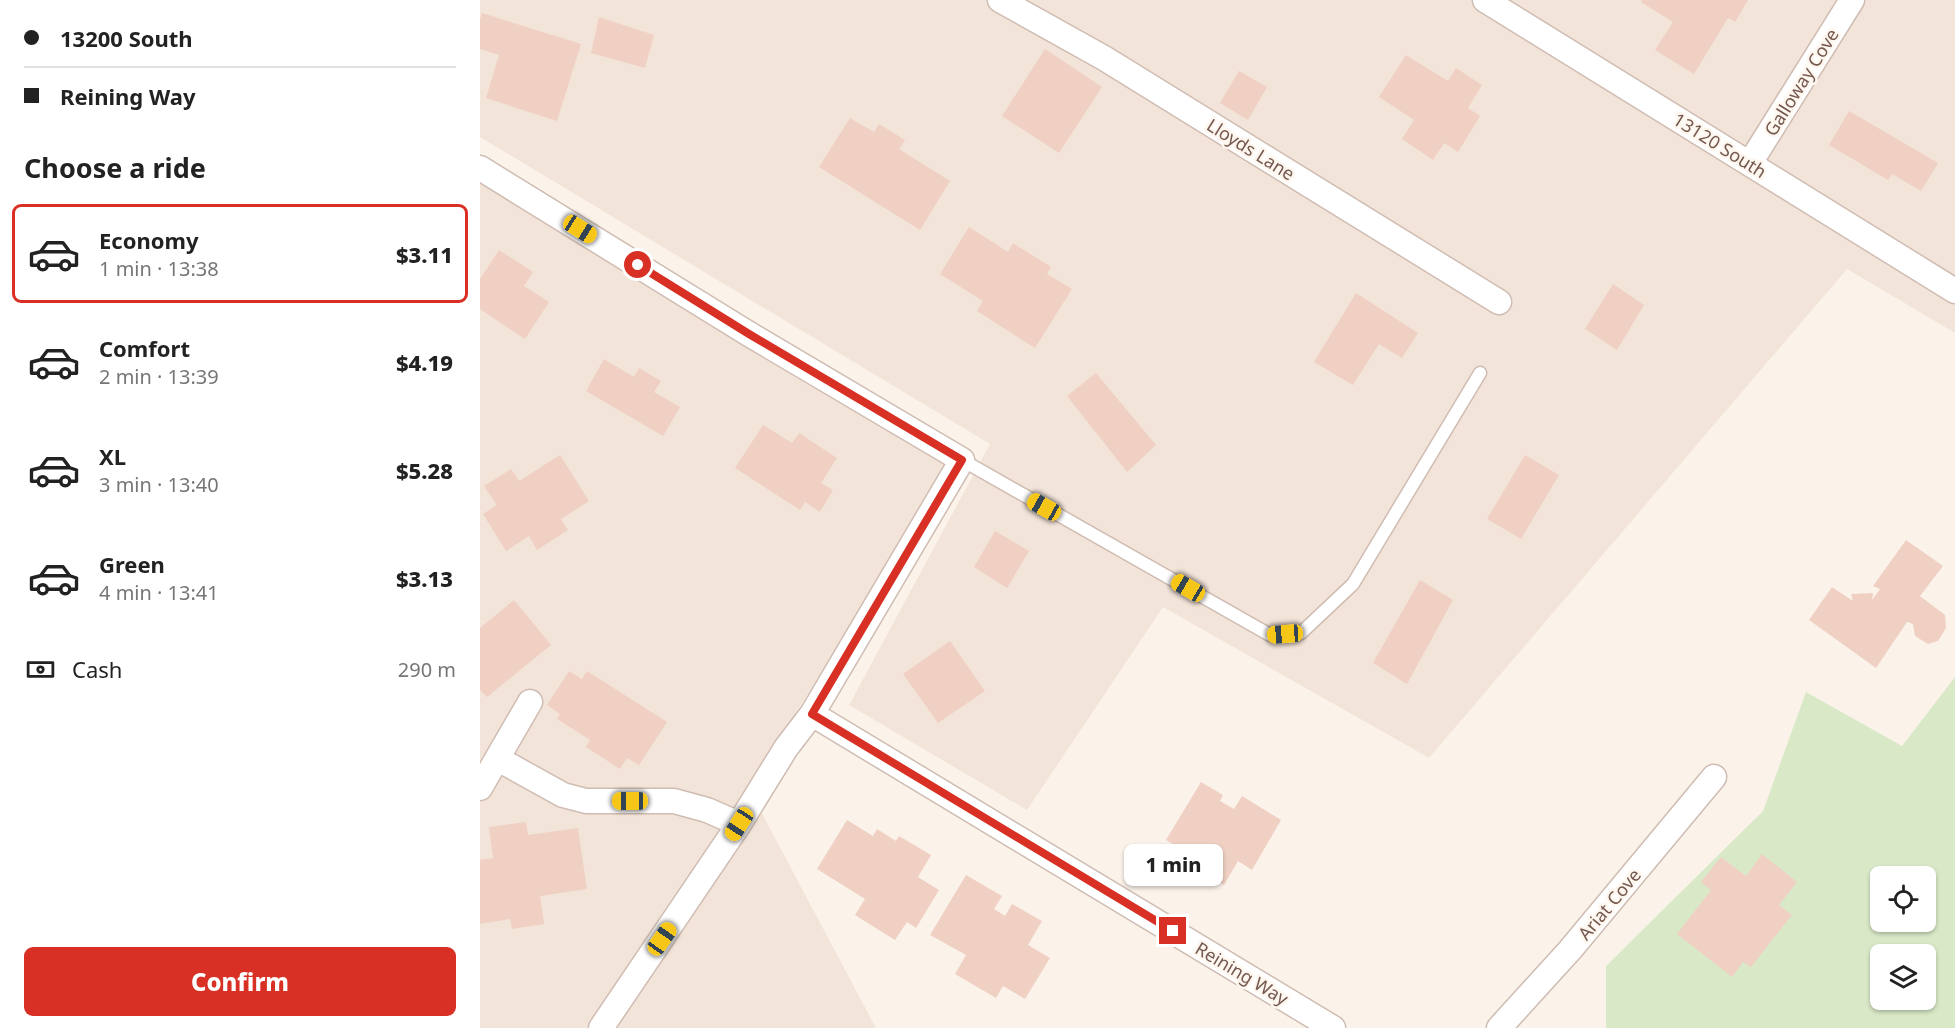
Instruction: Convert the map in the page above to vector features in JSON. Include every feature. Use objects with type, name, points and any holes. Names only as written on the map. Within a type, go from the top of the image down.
[{"type":"street","name":"Lloyds Lane","points":[[1000,0],[1104,58],[1498,302]]},
{"type":"street","name":"13120 South","points":[[1485,0],[1955,291]]},
{"type":"street","name":"Galloway Cove","points":[[1750,163],[1852,0]]},
{"type":"street","points":[[480,168],[749,334],[962,460],[812,714],[786,747],[739,824],[602,1028]]},
{"type":"street","points":[[480,788],[530,702]]},
{"type":"street","name":"Reining Way","points":[[812,714],[1333,1028]]},
{"type":"street","points":[[498,759],[563,795],[586,801],[674,801],[707,810],[739,824]]},
{"type":"street","name":"Ariat Cove","points":[[1499,1028],[1577,941],[1714,777]]},
{"type":"lane","points":[[962,460],[1270,635],[1301,633],[1353,585],[1480,373]]},
{"type":"shaded area","points":[[480,0],[1955,0],[1955,333],[1847,269],[1429,758],[1163,607],[1027,810],[849,705],[990,444],[480,137]]},
{"type":"shaded area","points":[[480,168],[952,460],[749,789],[876,1028],[480,1028]]},
{"type":"green space","points":[[1955,677],[1955,1028],[1606,1028],[1606,966],[1763,811],[1806,692],[1902,746]]},
{"type":"building","points":[[1642,0],[1748,0],[1735,22],[1728,18],[1694,74],[1655,50],[1673,22],[1641,2]]},
{"type":"building","points":[[482,13],[581,44],[557,121],[486,98],[499,55],[480,49]]},
{"type":"building","points":[[599,17],[654,35],[645,68],[591,53]]},
{"type":"building","points":[[1045,49],[1102,87],[1059,153],[1002,116]]},
{"type":"building","points":[[1406,55],[1448,81],[1456,68],[1482,85],[1468,108],[1480,116],[1458,152],[1444,143],[1433,160],[1402,139],[1414,120],[1379,97]]},
{"type":"building","points":[[1239,71],[1267,87],[1248,120],[1220,103]]},
{"type":"building","points":[[1849,111],[1938,163],[1921,191],[1892,174],[1888,180],[1829,145]]},
{"type":"building","points":[[850,118],[874,132],[879,124],[905,140],[899,149],[950,181],[920,230],[819,167]]},
{"type":"building","points":[[969,227],[1008,252],[1013,243],[1051,267],[1047,274],[1072,289],[1035,348],[977,311],[983,301],[940,274]]},
{"type":"building","points":[[499,250],[533,272],[524,286],[549,302],[525,339],[480,309],[480,279]]},
{"type":"building","points":[[1613,284],[1644,305],[1617,350],[1585,329]]},
{"type":"building","points":[[1356,293],[1418,333],[1402,358],[1379,344],[1353,385],[1314,362]]},
{"type":"building","points":[[604,359],[634,377],[639,368],[661,381],[654,392],[680,407],[663,436],[586,391]]},
{"type":"building","points":[[1096,373],[1156,445],[1127,472],[1067,396]]},
{"type":"building","points":[[763,425],[792,443],[799,433],[837,458],[821,483],[833,490],[820,512],[805,502],[800,510],[735,468]]},
{"type":"building","points":[[560,455],[589,501],[561,519],[568,530],[537,550],[529,536],[506,551],[483,514],[497,505],[484,486],[511,469],[519,481]]},
{"type":"building","points":[[1525,455],[1559,475],[1521,539],[1487,519]]},
{"type":"building","points":[[995,531],[1029,551],[1007,588],[974,567]]},
{"type":"building","points":[[1906,540],[1943,566],[1920,596],[1945,615],[1946,628],[1938,641],[1928,644],[1915,636],[1913,624],[1907,622],[1876,668],[1809,620],[1832,587],[1853,601],[1851,594],[1873,593],[1872,600],[1880,589],[1873,586]]},
{"type":"building","points":[[1420,580],[1453,600],[1407,684],[1373,663]]},
{"type":"building","points":[[514,600],[551,645],[487,697],[480,690],[480,628]]},
{"type":"building","points":[[950,641],[985,691],[938,723],[903,674]]},
{"type":"building","points":[[569,671],[582,679],[587,671],[667,722],[639,765],[627,758],[620,769],[586,747],[590,740],[557,719],[560,714],[547,705]]},
{"type":"building","points":[[1201,782],[1223,795],[1220,801],[1234,809],[1242,796],[1281,820],[1252,870],[1238,861],[1224,885],[1197,869],[1202,861],[1166,840]]},
{"type":"building","points":[[847,820],[873,836],[877,829],[896,841],[899,836],[931,855],[918,877],[939,890],[916,928],[907,922],[895,940],[855,915],[865,899],[817,869]]},
{"type":"building","points":[[526,822],[528,835],[578,828],[587,889],[540,896],[544,924],[512,929],[510,919],[480,924],[480,860],[493,858],[489,827]]},
{"type":"building","points":[[1762,854],[1797,882],[1779,905],[1792,915],[1751,967],[1743,962],[1732,977],[1677,934],[1711,890],[1701,882],[1721,857],[1746,876]]},
{"type":"building","points":[[966,875],[1002,896],[994,909],[1005,916],[1012,904],[1042,921],[1028,945],[1050,958],[1025,999],[1003,986],[996,998],[955,974],[966,955],[930,935]]},
{"type":"route","points":[[638,265],[749,334],[962,460],[812,714],[1173,931]]}]
